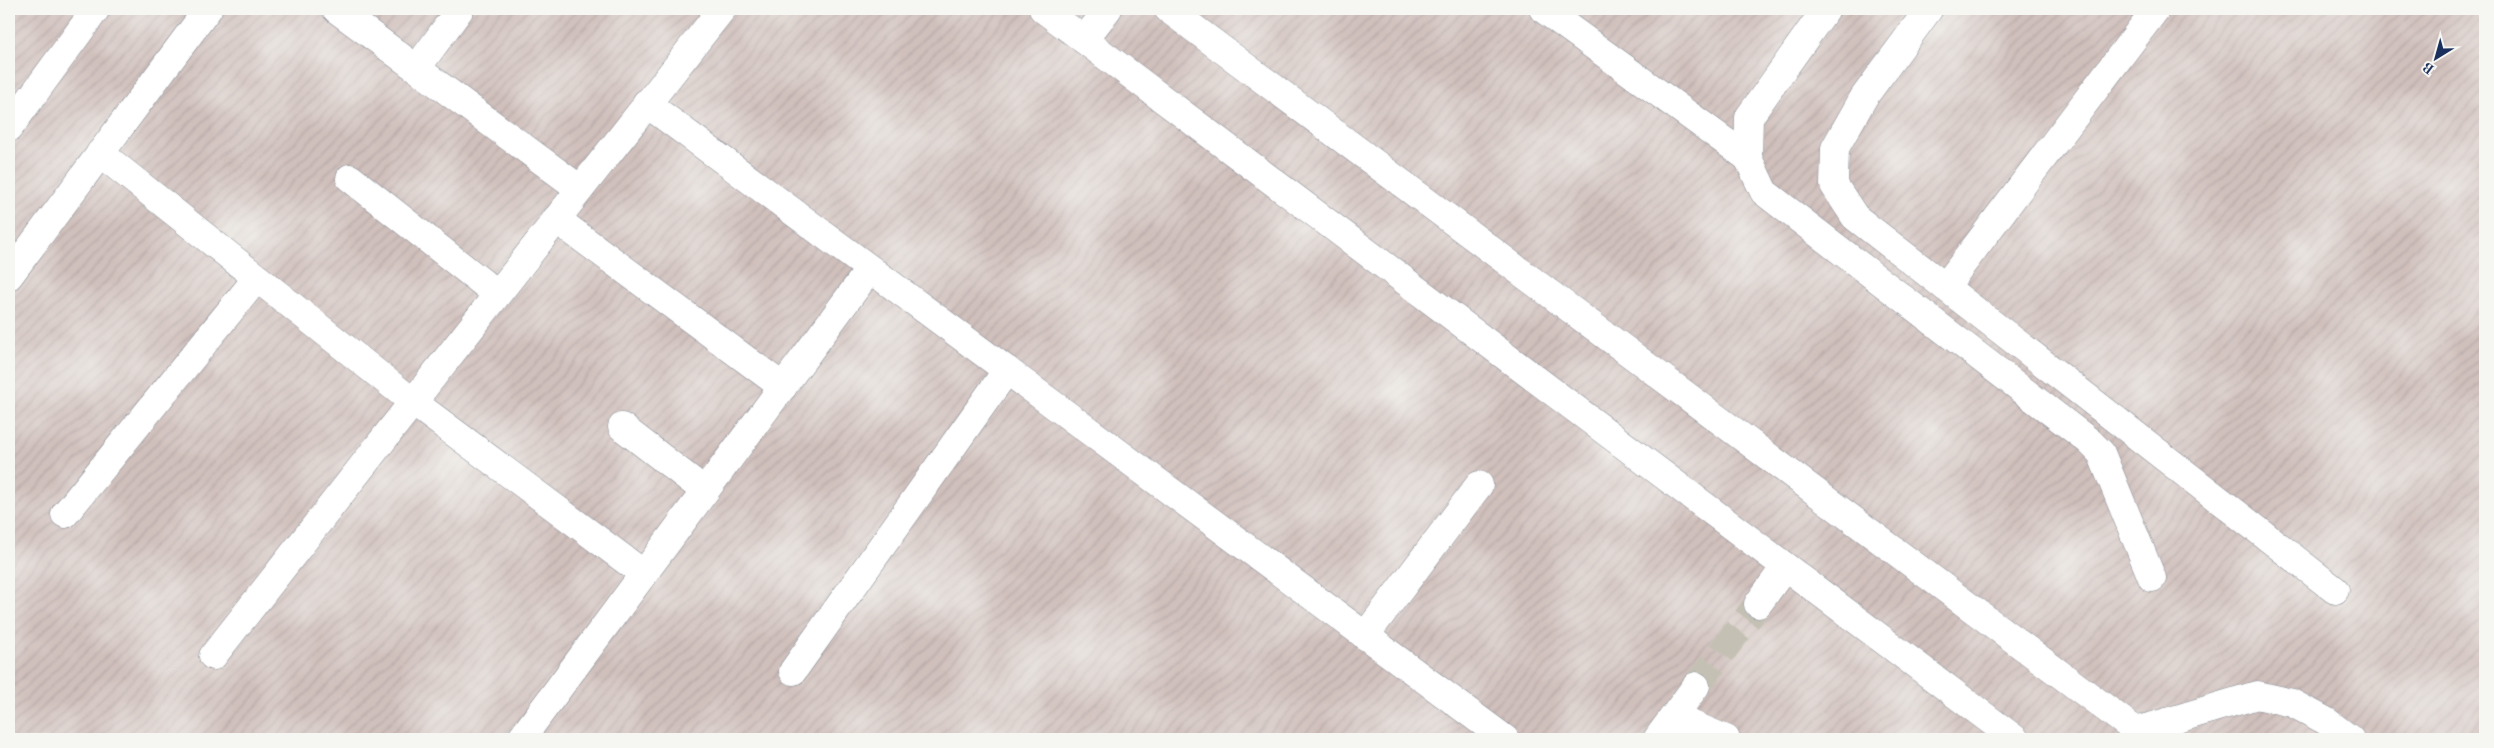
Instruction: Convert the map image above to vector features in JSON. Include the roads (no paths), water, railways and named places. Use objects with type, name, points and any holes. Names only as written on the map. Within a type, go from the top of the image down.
[{"type":"street","points":[[9,128],[96,9]]},
{"type":"street","points":[[9,276],[208,9]]},
{"type":"street","points":[[336,9],[580,189]]},
{"type":"street","points":[[417,68],[460,9]]},
{"type":"street","points":[[213,656],[646,103],[722,9]]},
{"type":"street","points":[[1042,9],[2016,739]]},
{"type":"street","points":[[1084,40],[1108,9]]},
{"type":"street","points":[[1168,9],[2142,735],[2257,695],[2292,703],[2326,721],[2350,739]]},
{"type":"street","points":[[1543,9],[1748,158]]},
{"type":"street","points":[[1929,9],[1864,97],[1835,148],[1834,185],[1855,217],[2335,590]]},
{"type":"street","points":[[1945,287],[2156,9]]},
{"type":"street","points":[[1817,12],[1749,117],[1748,158],[1764,192],[2081,434],[2101,453],[2152,578]]},
{"type":"street","points":[[646,103],[1505,739]]},
{"type":"street","points":[[100,153],[412,402],[644,574]]},
{"type":"street","points":[[350,178],[497,294]]},
{"type":"street","points":[[556,219],[783,387]]},
{"type":"street","points":[[521,739],[870,269]]},
{"type":"street","points":[[65,514],[257,278]]},
{"type":"street","points":[[793,671],[1006,370]]},
{"type":"street","points":[[622,427],[705,491]]},
{"type":"street","points":[[1365,636],[1479,485]]},
{"type":"street","points":[[1758,604],[1786,567]]},
{"type":"street","points":[[1657,739],[1696,686]]},
{"type":"street","points":[[1674,717],[1726,739]]},
{"type":"tunnel","points":[[1696,686],[1758,604]]}]
